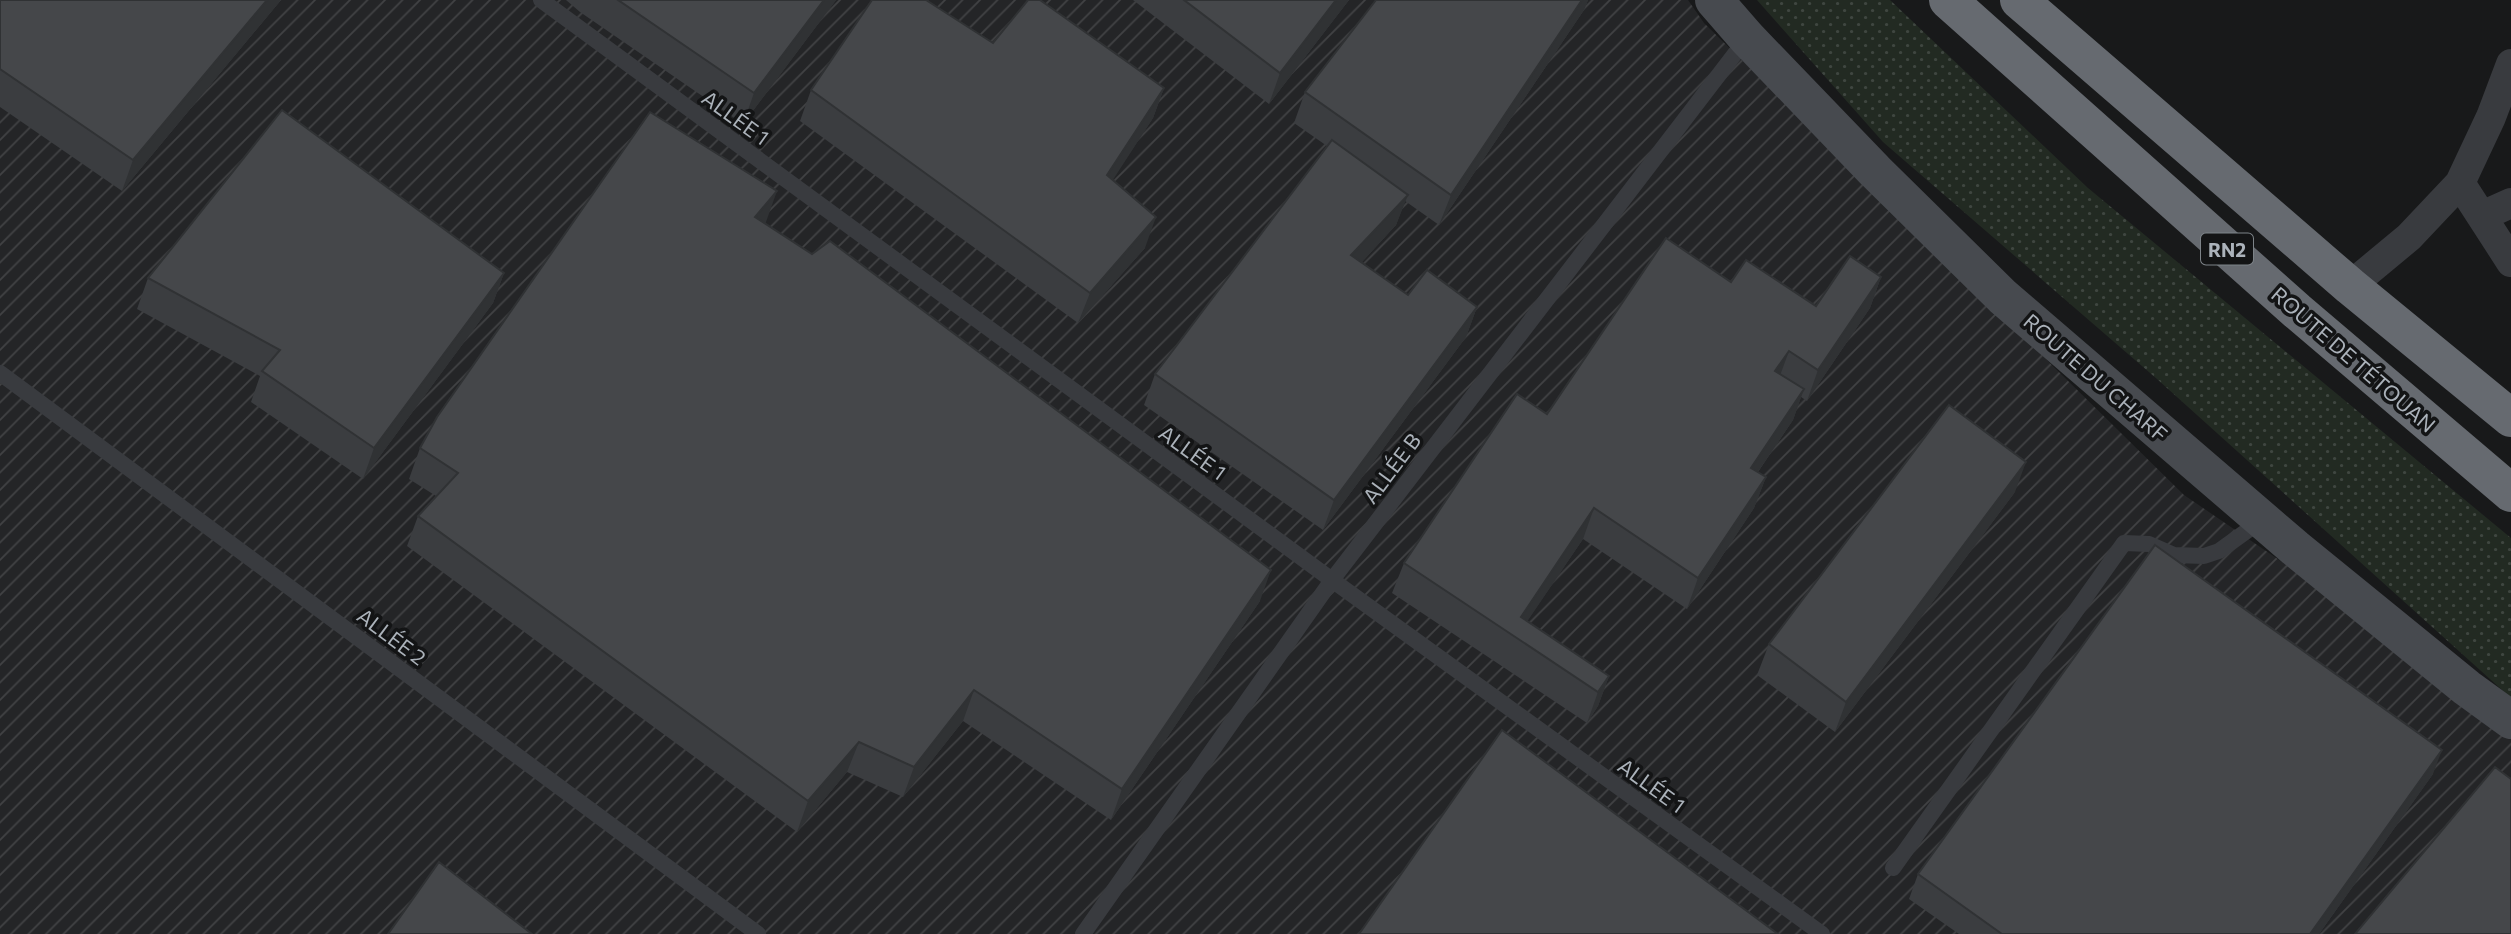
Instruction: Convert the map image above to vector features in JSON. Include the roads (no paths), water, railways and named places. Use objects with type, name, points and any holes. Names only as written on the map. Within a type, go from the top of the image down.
[{"type":"highway","name":"ROUTE DE TÉTOUAN","points":[[1948,0],[2297,311],[2511,493]]},
{"type":"highway","name":"RN2","points":[[2019,0],[2350,286],[2511,418]]},
{"type":"street","name":"ROUTE DU CHARF","points":[[1714,0],[1746,38],[1875,171],[2003,297],[2262,520],[2467,688],[2511,720]]},
{"type":"street","points":[[2350,286],[2409,237],[2460,183],[2491,117],[2511,64]]},
{"type":"street","points":[[2460,183],[2511,262]]},
{"type":"street","points":[[2482,216],[2511,202]]},
{"type":"lane","name":"ALLÉE 1","points":[[541,0],[1332,580],[1822,934]]},
{"type":"lane","name":"ALLÉE B","points":[[1083,934],[1332,580],[1746,38]]},
{"type":"lane","name":"ALLÉE 2","points":[[0,373],[758,934]]},
{"type":"lane","points":[[1893,868],[2124,543],[2149,544],[2174,555],[2204,556],[2219,551],[2262,520]]}]
